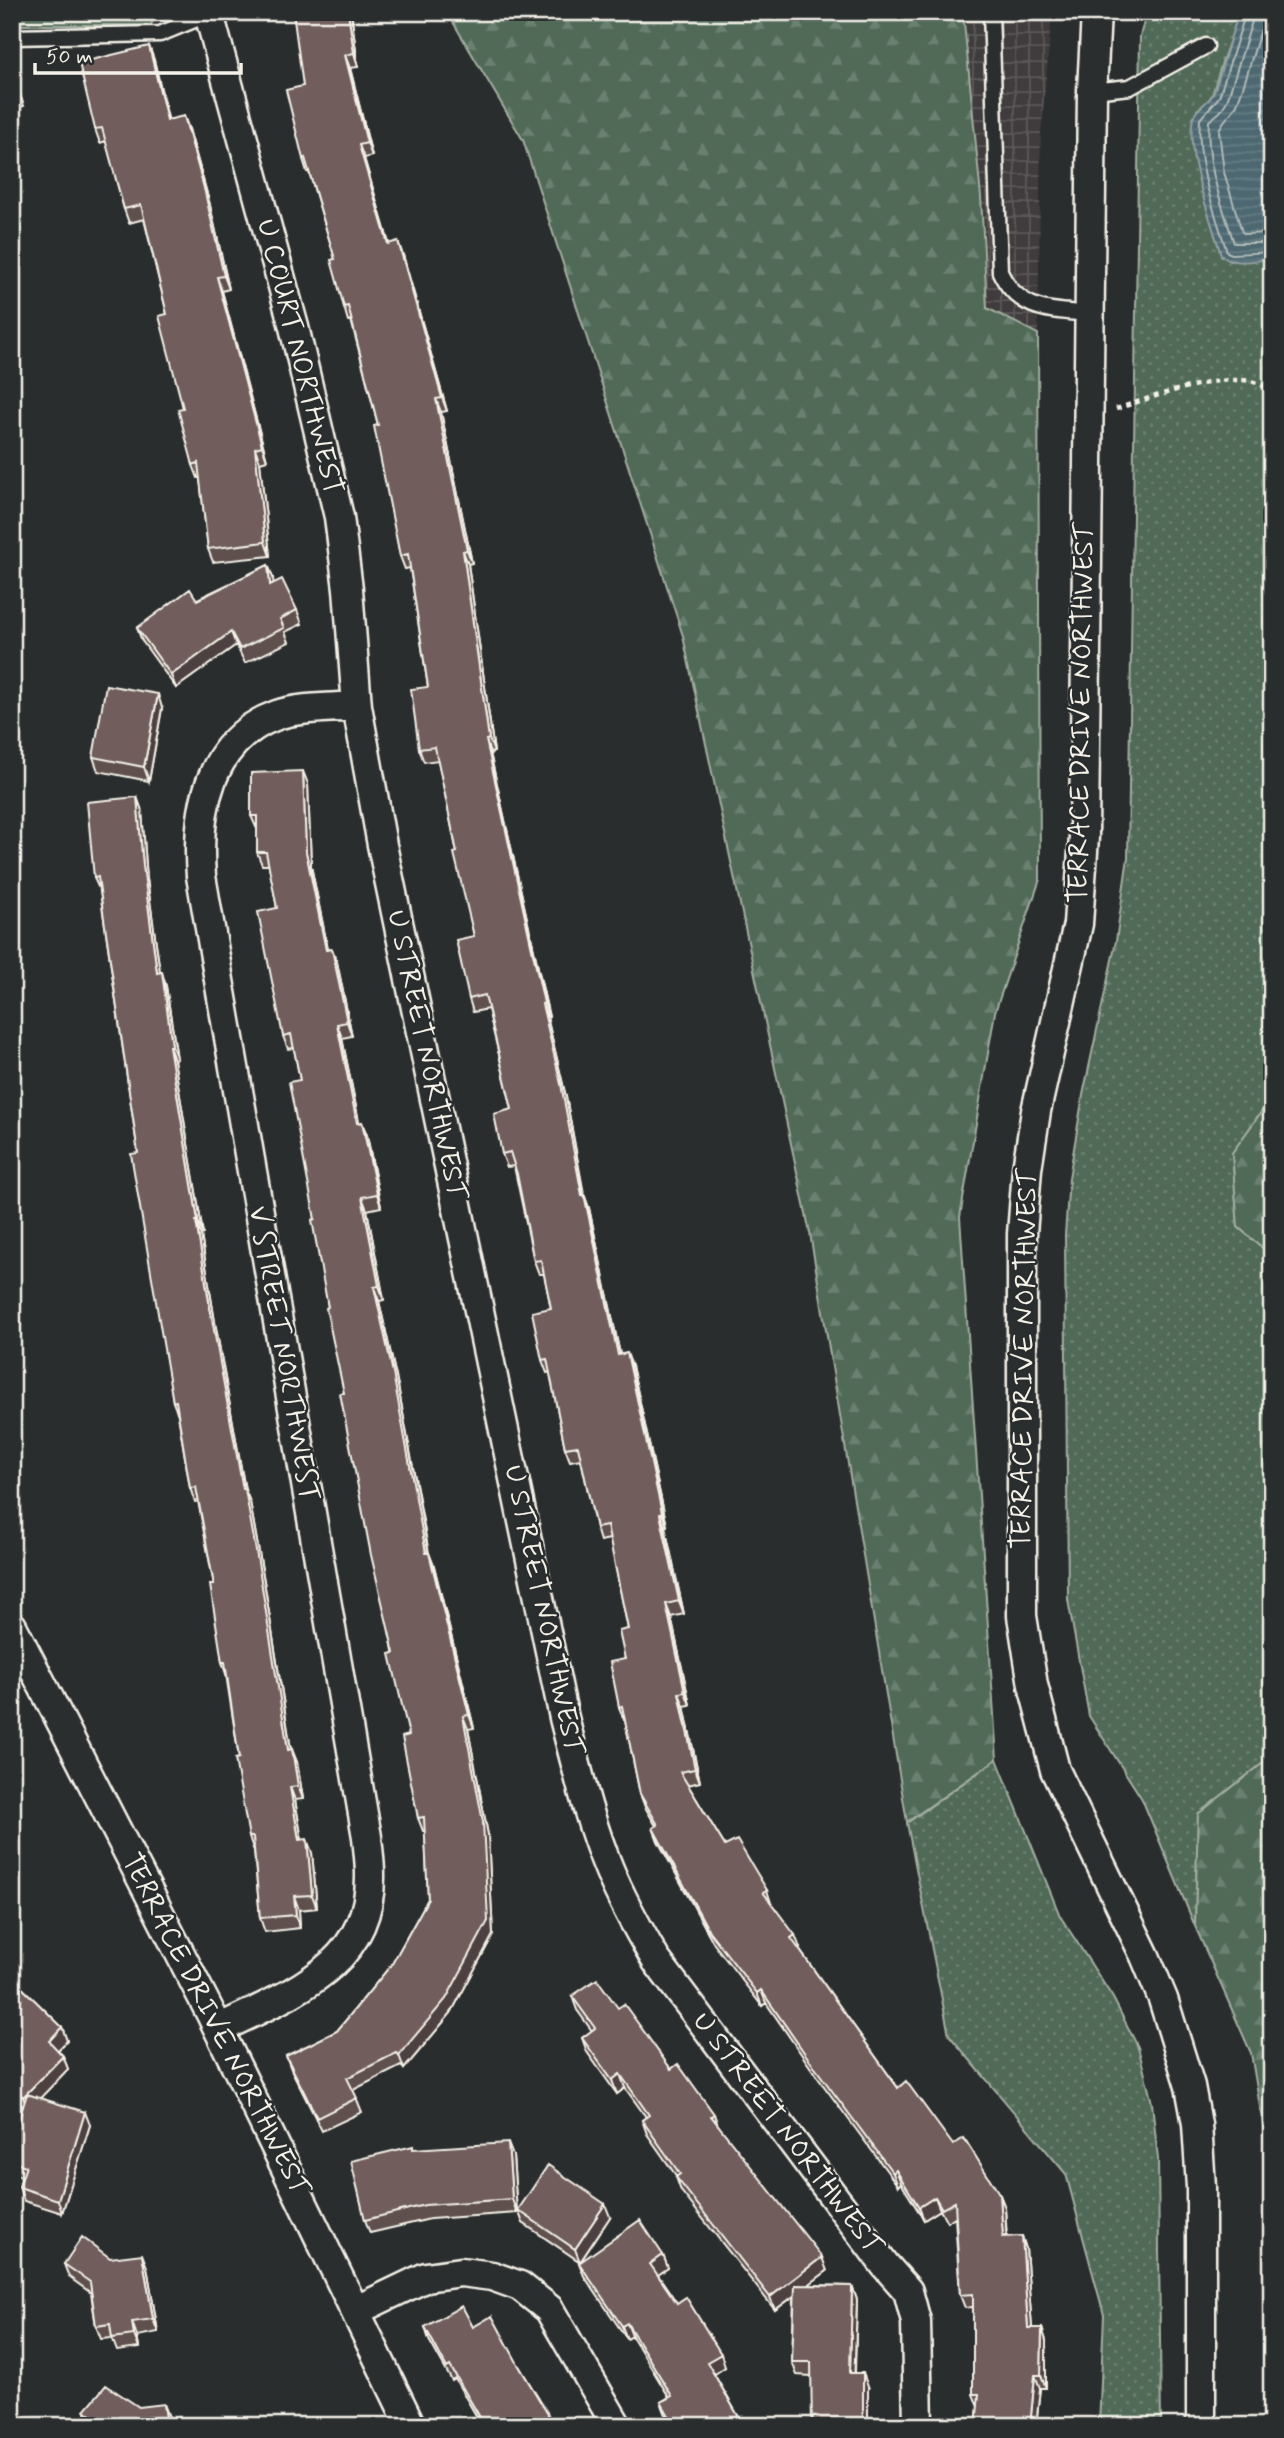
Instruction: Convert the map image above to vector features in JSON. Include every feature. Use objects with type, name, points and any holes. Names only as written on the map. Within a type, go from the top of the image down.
[{"type":"street","name":"TERRACE DRIVE NORTHWEST","points":[[1096,12],[1092,91],[1084,837],[1079,911],[1036,1111],[1027,1169],[1022,1234],[1022,1616],[1033,1685],[1055,1770],[1149,1967],[1179,2046],[1190,2086],[1198,2124],[1201,2187],[1201,2426]]},
{"type":"street","name":"U COURT NORTHWEST","points":[[209,13],[294,327],[336,504],[348,589],[358,706]]},
{"type":"street","name":"V STREET NORTHWEST","points":[[219,2029],[309,1983],[337,1961],[356,1938],[366,1910],[370,1876],[364,1823],[201,876],[198,842],[200,819],[208,788],[219,763],[237,741],[255,726],[279,714],[358,706]]},
{"type":"street","name":"U STREET NORTHWEST","points":[[358,706],[384,858],[564,1718],[585,1797],[608,1867],[629,1914],[656,1960],[885,2265],[908,2291],[915,2321],[918,2426]]},
{"type":"street","name":"TERRACE DRIVE NORTHWEST","points":[[12,1626],[219,2029],[411,2426]]},
{"type":"street","points":[[356,2310],[426,2277],[461,2272],[492,2276],[520,2286],[549,2309],[617,2426]]},
{"type":"lane","points":[[991,12],[1000,272],[1006,286],[1026,303],[1047,310],[1089,314]]},
{"type":"lane","points":[[12,37],[160,34],[209,13]]},
{"type":"lane","points":[[1092,91],[1130,87],[1206,46]]},
{"type":"path","points":[[1088,418],[1164,393],[1218,382],[1252,382],[1272,390]]},
{"type":"shaded area","points":[[963,12],[1052,12],[1041,134],[1038,334],[987,309],[981,197]]},
{"type":"green space","points":[[12,12],[157,12],[151,25],[12,25]]},
{"type":"green space","points":[[447,12],[963,12],[981,197],[987,308],[1038,334],[1040,879],[995,1012],[960,1217],[997,1759],[907,1822],[810,1233],[683,636],[523,140]]},
{"type":"green space","points":[[1147,12],[1240,12],[1212,95],[1197,110],[1210,216],[1221,255],[1231,261],[1272,259],[1272,1097],[1232,1153],[1238,1227],[1272,1256],[1272,1756],[1198,1814],[1195,1926],[1142,1799],[1089,1716],[1068,1600],[1065,1235],[1069,1178],[1083,1095],[1116,941],[1128,857],[1140,36]]},
{"type":"green space","points":[[1272,1097],[1272,1256],[1238,1227],[1232,1153]]},
{"type":"green space","points":[[1272,1756],[1272,2222],[1268,2155],[1251,2053],[1195,1926],[1198,1814]]},
{"type":"green space","points":[[997,1759],[1060,1916],[1113,1998],[1138,2047],[1152,2103],[1158,2159],[1161,2426],[1099,2426],[1104,2315],[1066,2174],[949,2035],[907,1823]]},
{"type":"water","points":[[1240,12],[1272,12],[1272,259],[1245,262],[1221,255],[1196,168],[1191,133],[1195,114],[1213,94]]},
{"type":"building","points":[[293,12],[348,12],[354,53],[345,55],[367,143],[359,145],[388,244],[398,241],[442,398],[436,399],[467,550],[463,551],[489,739],[486,740],[544,1003],[542,1004],[561,1084],[582,1195],[584,1194],[618,1355],[627,1353],[679,1601],[666,1604],[685,1692],[679,1693],[695,1769],[680,1772],[725,1846],[737,1840],[767,1890],[763,1892],[795,1935],[791,1938],[898,2088],[906,2081],[953,2145],[964,2138],[1000,2195],[1003,2237],[1022,2236],[1028,2328],[1042,2328],[1041,2375],[1035,2375],[1030,2426],[976,2426],[979,2394],[973,2394],[973,2294],[960,2295],[955,2202],[942,2209],[935,2197],[919,2207],[896,2170],[893,2173],[761,1990],[757,1993],[709,1931],[653,1828],[658,1825],[640,1794],[610,1662],[625,1659],[619,1631],[628,1629],[607,1526],[596,1528],[578,1446],[565,1448],[547,1359],[542,1360],[532,1312],[551,1308],[541,1260],[534,1261],[517,1174],[510,1152],[502,1154],[494,1114],[512,1109],[485,995],[469,999],[456,940],[474,936],[454,853],[457,852],[435,747],[419,749],[411,689],[428,687],[408,554],[400,556],[374,426],[378,425],[348,306],[344,307],[331,260],[335,259],[305,158],[303,159],[286,90],[303,86]]},
{"type":"building","points":[[149,46],[167,120],[184,116],[204,188],[224,276],[217,277],[262,446],[255,448],[265,542],[208,549],[198,463],[193,465],[178,409],[183,408],[159,316],[167,314],[141,205],[124,209],[102,128],[95,129],[79,63]]},
{"type":"building","points":[[12,74],[19,93],[12,95]]},
{"type":"building","points":[[268,565],[270,585],[282,579],[297,610],[280,619],[284,628],[240,649],[231,632],[171,675],[137,628],[190,589],[197,600]]},
{"type":"building","points":[[106,685],[158,694],[144,767],[93,757]]},
{"type":"building","points":[[303,771],[306,852],[326,950],[332,949],[347,1022],[337,1024],[357,1123],[362,1122],[377,1194],[362,1197],[379,1286],[374,1287],[393,1373],[426,1553],[429,1553],[469,1715],[463,1716],[483,1822],[488,1921],[446,1999],[399,2055],[396,2053],[347,2078],[357,2098],[317,2118],[286,2056],[337,2031],[392,1964],[428,1899],[424,1817],[418,1818],[402,1737],[409,1735],[390,1654],[394,1653],[371,1555],[340,1393],[344,1393],[326,1308],[328,1307],[312,1220],[315,1219],[289,1082],[300,1080],[291,1034],[283,1036],[258,912],[277,908],[266,852],[257,852],[257,816],[251,816],[251,773]]},
{"type":"building","points":[[137,797],[157,973],[162,972],[172,1046],[169,1046],[210,1308],[259,1568],[288,1750],[292,1749],[298,1786],[290,1787],[299,1840],[307,1839],[312,1895],[294,1896],[296,1915],[260,1918],[253,1837],[249,1837],[235,1759],[239,1758],[210,1585],[214,1585],[196,1487],[190,1488],[176,1401],[173,1402],[131,1154],[138,1153],[98,877],[94,878],[87,802]]},
{"type":"building","points":[[12,1978],[62,2027],[49,2041],[63,2056],[23,2097],[12,2087]]},
{"type":"building","points":[[597,1979],[618,2008],[624,2004],[671,2069],[678,2064],[714,2114],[711,2116],[822,2257],[770,2297],[676,2177],[680,2174],[642,2120],[649,2115],[620,2074],[612,2080],[582,2038],[595,2028],[572,1996]]},
{"type":"building","points":[[27,2094],[85,2112],[58,2200],[19,2187],[26,2166],[12,2161],[12,2141]]},
{"type":"building","points":[[508,2143],[512,2199],[425,2205],[365,2220],[351,2161],[413,2146],[413,2149]]},
{"type":"building","points":[[548,2165],[605,2204],[575,2249],[518,2210]]},
{"type":"building","points":[[640,2220],[663,2255],[650,2264],[677,2303],[686,2297],[721,2354],[707,2362],[744,2426],[675,2426],[661,2402],[672,2396],[627,2323],[622,2326],[579,2263]]},
{"type":"building","points":[[82,2237],[110,2258],[142,2254],[153,2319],[132,2322],[134,2335],[112,2338],[110,2324],[96,2326],[90,2282],[64,2264]]},
{"type":"building","points":[[795,2285],[852,2286],[850,2373],[863,2373],[863,2426],[812,2426],[811,2362],[792,2362]]},
{"type":"building","points":[[462,2306],[473,2327],[492,2316],[555,2426],[485,2426],[450,2366],[447,2368],[425,2327]]},
{"type":"building","points":[[106,2385],[139,2407],[164,2404],[167,2426],[105,2426],[85,2410]]}]
